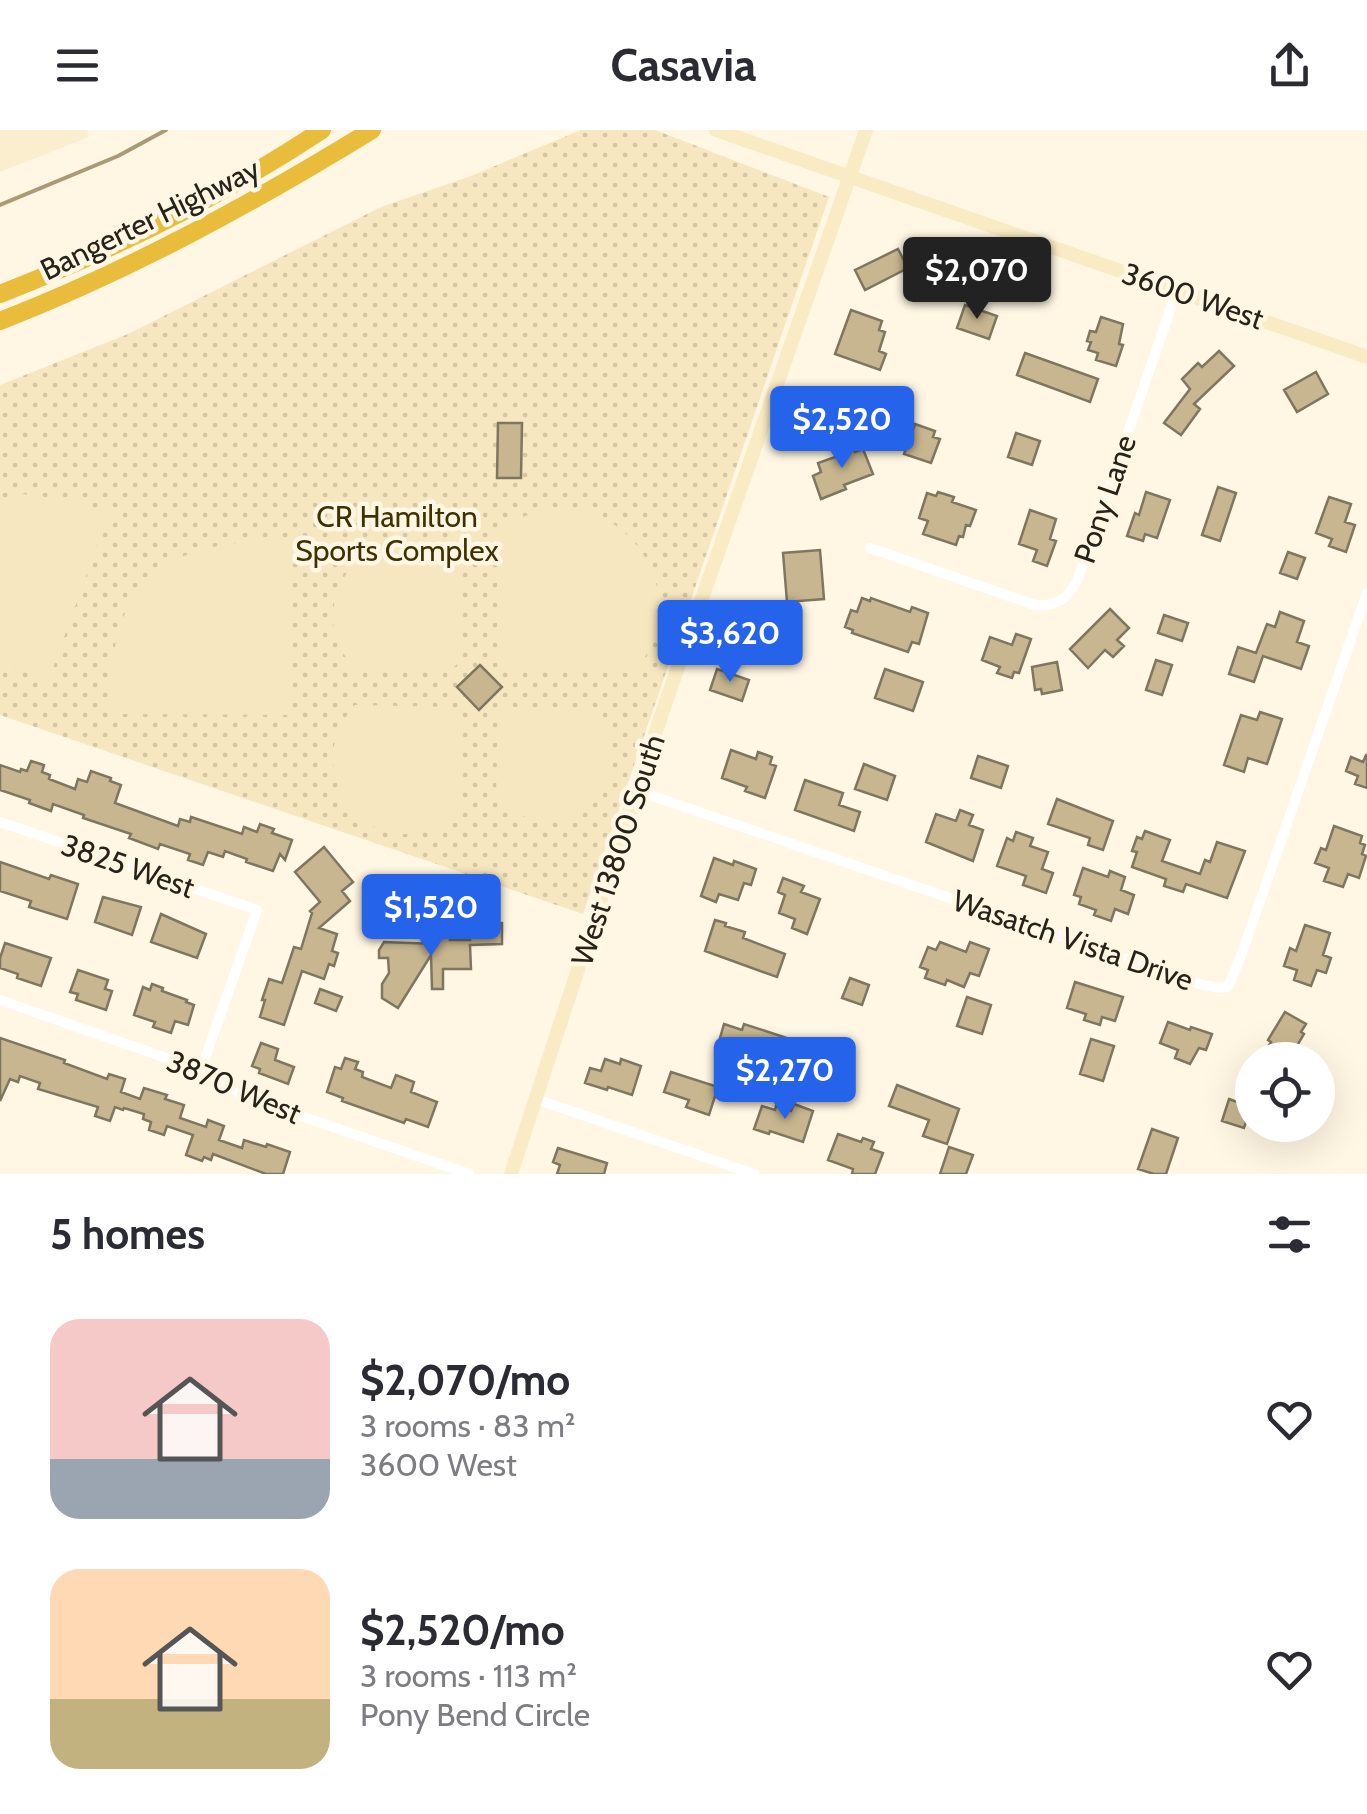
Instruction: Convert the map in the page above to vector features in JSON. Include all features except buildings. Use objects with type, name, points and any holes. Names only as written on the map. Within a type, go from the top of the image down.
[{"type":"highway","name":"Bangerter Highway","points":[[0,294],[167,220],[322,130]]},
{"type":"highway","name":"Bangerter Highway","points":[[0,321],[166,248],[372,130]]},
{"type":"street","name":"3600 West","points":[[716,130],[1367,357]]},
{"type":"street","name":"West 13800 South","points":[[510,1174],[668,695],[866,130]]},
{"type":"street","name":"Pony Lane","points":[[870,548],[1043,606],[1059,602],[1073,590],[1177,290]]},
{"type":"street","name":"Wasatch Vista Drive","points":[[638,791],[1203,985],[1228,987],[1367,593]]},
{"type":"street","name":"3825 West","points":[[0,822],[256,910],[201,1070]]},
{"type":"street","name":"3870 West","points":[[0,1000],[201,1070],[255,1100],[469,1174]]},
{"type":"street","points":[[536,1099],[754,1174]]},
{"type":"shaded area","points":[[0,130],[87,130],[89,137],[0,172]]},
{"type":"green space","name":"CR Hamilton Sports Complex","points":[[581,130],[655,130],[829,197],[583,914],[0,715],[0,385],[128,334],[381,207],[471,176]]},
{"type":"green space","points":[[23,494],[109,512],[49,679],[0,662],[0,500]]},
{"type":"green space","points":[[542,510],[577,510],[608,520],[639,548],[650,566],[657,586],[657,628],[648,651],[632,673],[508,671],[497,660],[497,532]]},
{"type":"green space","points":[[293,538],[289,715],[107,714],[118,632],[135,596],[152,577],[171,563],[216,546]]},
{"type":"green space","points":[[393,541],[420,541],[442,547],[459,561],[461,661],[450,670],[355,669],[335,634],[333,618],[340,585],[349,570],[373,548]]},
{"type":"green space","points":[[355,705],[453,707],[461,713],[460,811],[445,824],[406,834],[381,829],[360,817],[345,800],[335,778],[333,753],[339,729]]},
{"type":"green space","points":[[508,707],[592,708],[610,738],[612,758],[605,786],[586,808],[559,821],[544,822],[524,817],[496,797],[498,718]]},
{"type":"waterway","points":[[0,205],[118,156],[166,130]]}]
